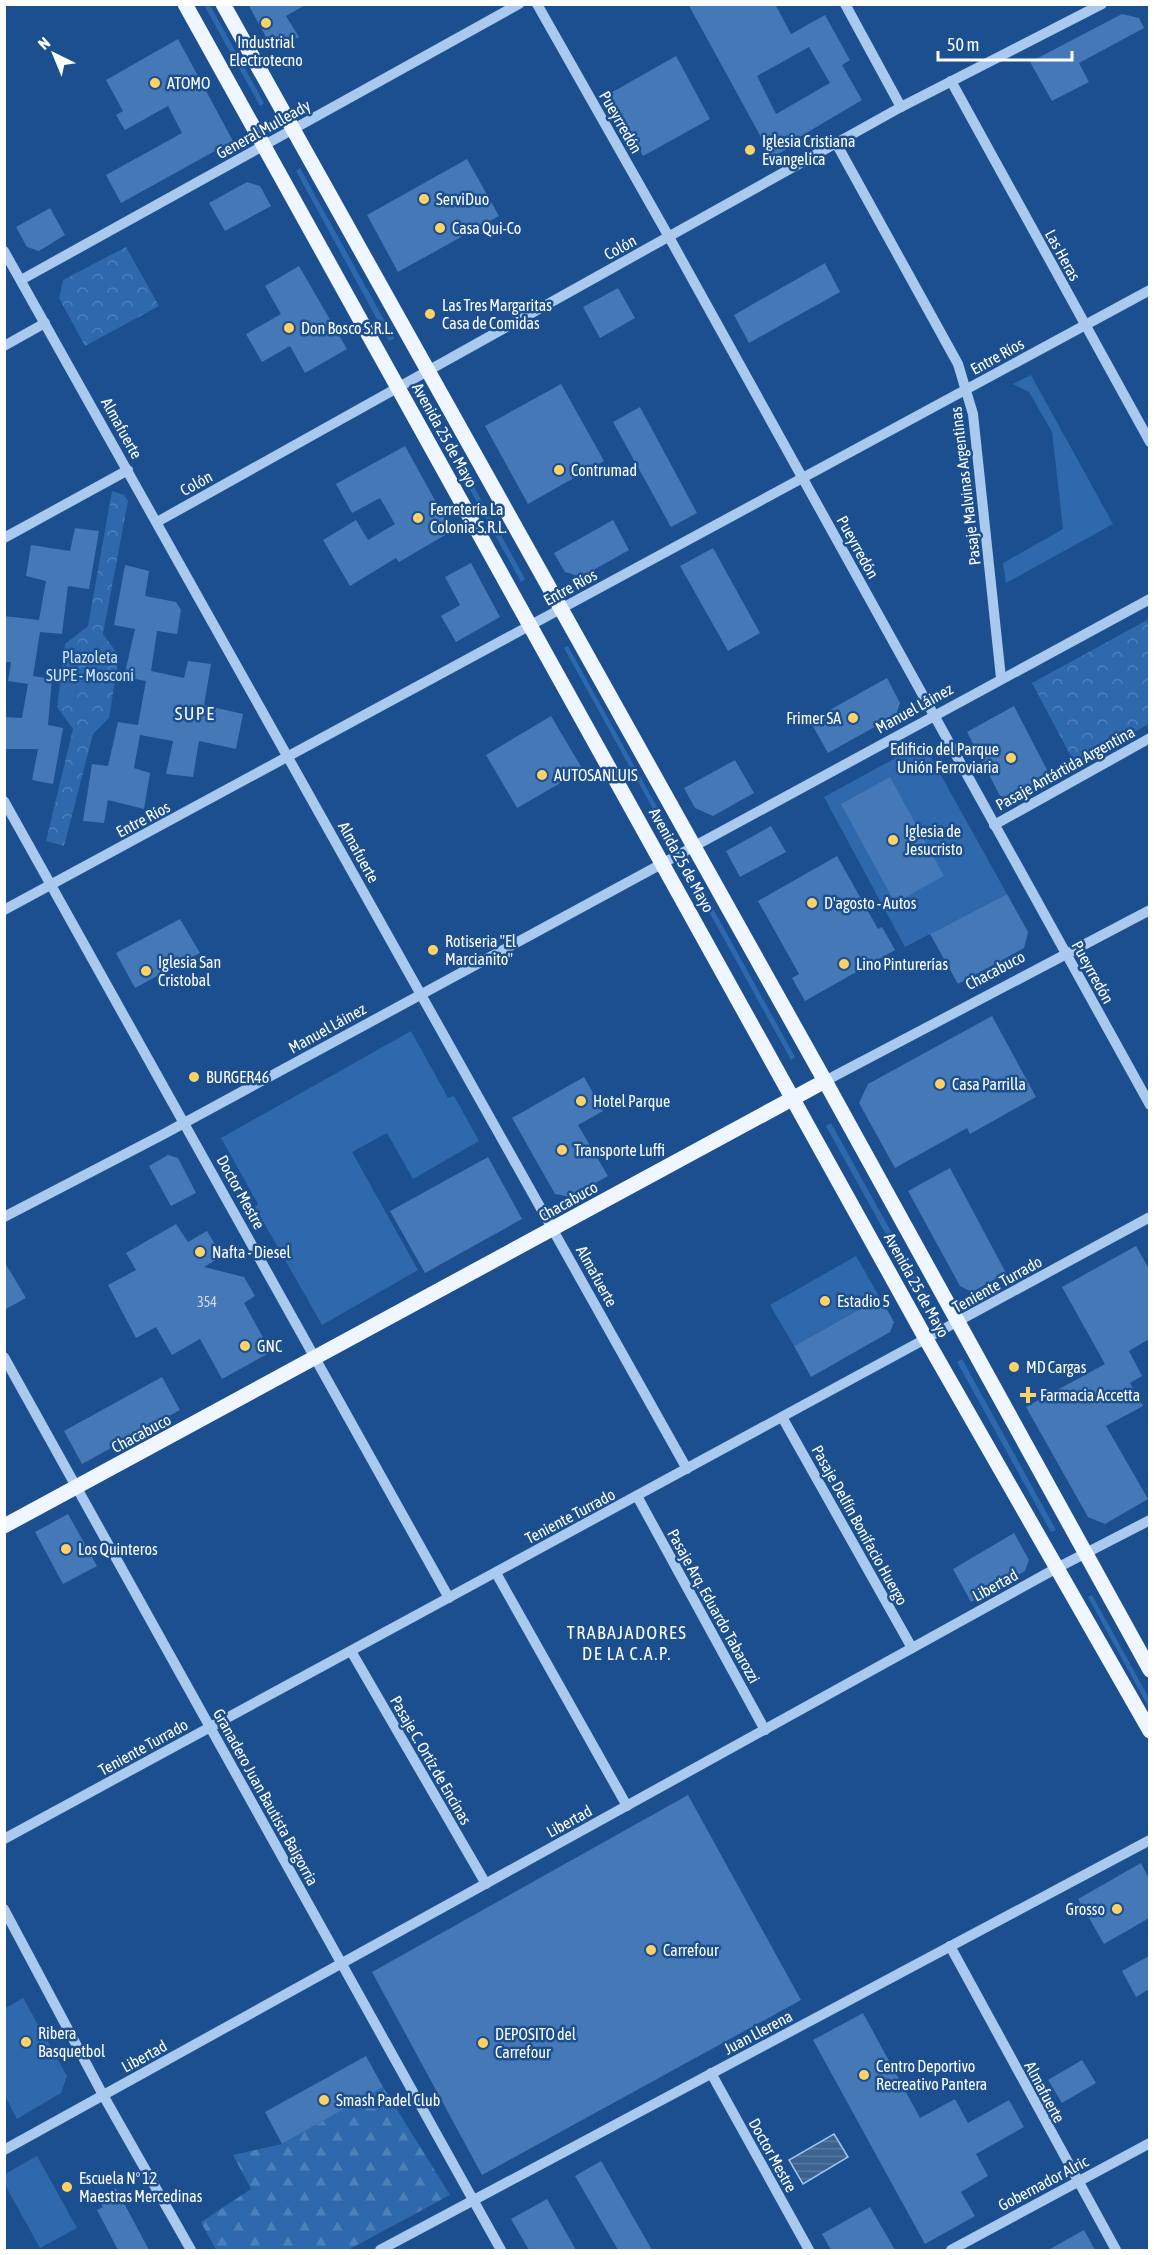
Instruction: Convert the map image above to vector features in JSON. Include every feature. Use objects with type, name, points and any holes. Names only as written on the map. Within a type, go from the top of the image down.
[{"type":"main road","name":"Avenida 25 de Mayo","points":[[185,4],[530,627],[663,861],[926,1339],[1149,1731]]},
{"type":"main road","name":"Avenida 25 de Mayo","points":[[224,4],[292,130],[825,1081],[1149,1670]]},
{"type":"main road","name":"Chacabuco","points":[[4,1526],[825,1081]]},
{"type":"street","name":"General Mulleady","points":[[21,280],[519,4]]},
{"type":"street","name":"Pueyrredón","points":[[537,4],[669,237],[1149,1105]]},
{"type":"street","points":[[845,4],[901,107]]},
{"type":"street","name":"Colón","points":[[157,522],[901,107],[1102,4]]},
{"type":"street","name":"Las Heras","points":[[951,81],[1149,442]]},
{"type":"street","name":"Pasaje Malvinas Argentinas","points":[[836,143],[958,364],[967,390],[973,414],[1001,678]]},
{"type":"street","name":"Almafuerte","points":[[4,251],[687,1469]]},
{"type":"street","name":"Entre Ríos","points":[[4,910],[1149,290]]},
{"type":"street","points":[[4,346],[45,324]]},
{"type":"street","points":[[4,538],[128,470]]},
{"type":"street","name":"Manuel Láinez","points":[[4,1217],[185,1123],[663,861],[1149,599]]},
{"type":"street","name":"Pasaje Antártida Argentina","points":[[994,825],[1149,738]]},
{"type":"street","name":"Doctor Mestre","points":[[4,801],[449,1598]]},
{"type":"street","name":"Chacabuco","points":[[825,1081],[1149,910]]},
{"type":"street","name":"Teniente Turrado","points":[[4,1839],[926,1339],[958,1324],[1149,1217]]},
{"type":"street","name":"Granadero Juan Bautista Baigorria","points":[[4,1358],[501,2250]]},
{"type":"street","name":"Pasaje Delfín Bonifacio Huergo","points":[[782,1417],[912,1648]]},
{"type":"street","name":"Pasaje Arq. Eduardo Tabarozzi","points":[[637,1496],[765,1730]]},
{"type":"street","name":"Libertad","points":[[4,2150],[1055,1569],[1149,1520]]},
{"type":"street","points":[[496,1573],[627,1806]]},
{"type":"street","name":"Pasaje C. Ortíz de Encínas","points":[[351,1651],[486,1884]]},
{"type":"street","name":"Juan Llerena","points":[[380,2250],[1149,1840]]},
{"type":"street","points":[[4,1909],[104,2096],[191,2250]]},
{"type":"street","name":"Almafuerte","points":[[950,1946],[1116,2250]]},
{"type":"street","name":"Doctor Mestre","points":[[711,2073],[809,2250]]},
{"type":"street","name":"Gobernador Alric","points":[[951,2250],[1149,2143]]},
{"type":"green space","points":[[204,5],[210,5],[264,103],[260,106]]},
{"type":"green space","points":[[300,168],[394,339],[389,341],[296,171]]},
{"type":"green space","points":[[126,247],[159,306],[85,346],[59,298],[63,280]]},
{"type":"green space","points":[[1031,375],[1113,524],[1006,583],[1003,563],[1063,529],[1052,432],[1029,392],[1013,384]]},
{"type":"green space","points":[[431,409],[525,579],[521,582],[427,412]]},
{"type":"green space","name":"Plazoleta SUPE - Mosconi","points":[[112,491],[124,495],[128,501],[103,634],[119,656],[109,718],[93,734],[64,846],[46,841],[73,729],[57,707],[65,644],[88,626]]},
{"type":"green space","points":[[1149,619],[1149,724],[1075,764],[1032,683]]},
{"type":"green space","points":[[568,646],[662,816],[658,818],[564,648]]},
{"type":"green space","points":[[912,749],[929,754],[1007,894],[905,947],[824,797]]},
{"type":"green space","points":[[701,887],[795,1057],[791,1060],[697,890]]},
{"type":"green space","points":[[411,1031],[448,1098],[454,1096],[479,1141],[413,1179],[387,1133],[352,1152],[418,1270],[322,1325],[255,1207],[258,1204],[221,1138]]},
{"type":"green space","points":[[831,1123],[925,1293],[920,1296],[826,1126]]},
{"type":"green space","name":"Estadio 5","points":[[856,1256],[880,1298],[794,1346],[770,1305]]},
{"type":"green space","points":[[962,1359],[1056,1530],[1051,1532],[957,1362]]},
{"type":"green space","points":[[1092,1595],[1149,1698],[1149,1708],[1088,1597]]},
{"type":"green space","name":"Ribera Basquetbol","points":[[23,1998],[67,2076],[61,2093],[17,2119],[5,2096],[4,2009]]},
{"type":"green space","points":[[383,2087],[450,2195],[348,2250],[216,2250],[201,2222],[251,2189],[233,2155],[282,2144]]},
{"type":"green space","points":[[37,2156],[77,2228],[40,2248],[4,2183],[5,2174]]},
{"type":"shaded area","points":[[834,2134],[848,2157],[803,2184],[789,2160]]},
{"type":"building","points":[[248,4],[307,4],[286,16],[299,37],[273,50]]},
{"type":"building","points":[[688,4],[775,4],[791,34],[825,15],[850,60],[842,65],[862,100],[791,142],[793,146],[772,157]],"holes":[[[809,47],[830,83],[776,114],[757,76]]]},
{"type":"building","points":[[1122,14],[1139,18],[1144,28],[1079,63],[1089,82],[1052,101],[1030,62]]},
{"type":"building","points":[[178,39],[233,141],[121,203],[106,175],[182,133],[168,106],[125,130],[116,115],[123,111],[106,80]]},
{"type":"building","points":[[676,56],[710,119],[643,156],[609,94]]},
{"type":"building","points":[[467,159],[499,216],[398,272],[367,215]]},
{"type":"building","points":[[247,182],[260,186],[271,206],[225,231],[209,203]]},
{"type":"building","points":[[50,208],[65,235],[39,251],[27,247],[16,227]]},
{"type":"building","points":[[825,263],[840,292],[749,343],[734,315]]},
{"type":"building","points":[[299,266],[347,349],[305,373],[290,346],[262,362],[246,334],[281,314],[265,286]]},
{"type":"building","points":[[618,288],[635,318],[600,338],[583,307]]},
{"type":"building","points":[[561,384],[604,461],[528,504],[485,426]]},
{"type":"building","points":[[640,407],[697,513],[671,527],[613,422]]},
{"type":"building","points":[[405,446],[452,531],[399,562],[396,558],[350,586],[323,540],[356,520],[368,540],[395,524],[380,498],[352,513],[336,484]]},
{"type":"building","points":[[613,520],[629,550],[581,577],[565,572],[554,553]]},
{"type":"building","points":[[75,528],[99,531],[89,589],[68,586],[62,634],[40,632],[33,676],[52,679],[48,725],[63,728],[53,784],[32,780],[38,749],[4,749],[4,717],[22,718],[28,684],[8,681],[11,662],[4,662],[4,616],[39,620],[46,581],[26,576],[31,545],[70,551]]},
{"type":"building","points":[[713,548],[760,633],[728,651],[680,566]]},
{"type":"building","points":[[471,563],[500,617],[456,642],[441,616],[460,605],[445,577]]},
{"type":"building","points":[[125,565],[149,571],[145,596],[176,602],[181,610],[177,634],[157,631],[151,671],[184,678],[188,661],[211,664],[204,705],[243,714],[236,749],[199,741],[193,777],[166,774],[173,741],[140,735],[134,768],[150,773],[144,809],[108,800],[104,823],[83,821],[92,764],[108,766],[118,722],[138,725],[146,681],[124,677],[135,629],[114,625]]},
{"type":"building","name":"Frimer SA","points":[[887,678],[900,703],[896,715],[828,753],[810,721]]},
{"type":"building","name":"Edificio del Parque Unión Ferroviaria","points":[[1014,706],[1047,770],[1044,785],[1016,800],[1000,796],[967,732]]},
{"type":"building","points":[[551,716],[583,770],[517,808],[486,755]]},
{"type":"building","points":[[735,760],[754,793],[713,816],[695,808],[684,788]]},
{"type":"building","name":"Iglesia de Jesucristo","points":[[890,777],[944,876],[895,903],[841,804]]},
{"type":"building","points":[[771,826],[786,852],[740,877],[726,851]]},
{"type":"building","points":[[837,856],[878,929],[882,927],[895,950],[805,1001],[792,978],[799,974],[758,901]]},
{"type":"building","points":[[1007,894],[1028,932],[1024,948],[958,984],[930,934]]},
{"type":"building","name":"Iglesia San Cristobal","points":[[180,919],[200,953],[135,988],[116,953]]},
{"type":"building","points":[[992,1016],[1036,1097],[970,1134],[967,1128],[895,1168],[859,1103],[868,1084]]},
{"type":"building","name":"Transporte Luffi","points":[[584,1077],[603,1111],[578,1125],[608,1176],[571,1197],[555,1194],[512,1118]]},
{"type":"building","points":[[168,1155],[178,1158],[196,1193],[171,1206],[149,1166]]},
{"type":"building","points":[[488,1157],[522,1219],[425,1273],[390,1211]]},
{"type":"building","points":[[950,1168],[1006,1273],[972,1292],[960,1286],[908,1191]]},
{"type":"building","points":[[176,1224],[188,1242],[207,1231],[222,1256],[204,1267],[244,1277],[255,1296],[244,1303],[271,1352],[222,1379],[200,1339],[172,1355],[156,1327],[136,1338],[108,1285],[136,1270],[126,1253]]},
{"type":"building","points":[[1136,1246],[1149,1269],[1149,1339],[1129,1351],[1142,1376],[1130,1383],[1143,1406],[1106,1426],[1148,1499],[1105,1524],[1088,1517],[1026,1407],[1105,1364],[1062,1287]]},
{"type":"building","points":[[4,1261],[26,1298],[4,1310]]},
{"type":"building","points":[[880,1298],[894,1322],[890,1332],[811,1377],[794,1346]]},
{"type":"building","points":[[162,1377],[180,1410],[82,1464],[64,1431]]},
{"type":"building","name":"Los Quinteros","points":[[68,1514],[97,1566],[63,1584],[35,1532]]},
{"type":"building","points":[[1014,1533],[1029,1560],[1025,1571],[971,1602],[953,1569]]},
{"type":"building","points":[[688,1795],[801,2000],[482,2175],[372,1972]]},
{"type":"building","name":"Grosso","points":[[1141,1863],[1149,1879],[1149,1918],[1104,1944],[1078,1899]]},
{"type":"building","points":[[1149,1956],[1149,1989],[1136,1997],[1122,1971]]},
{"type":"building","points":[[863,2013],[920,2118],[955,2099],[968,2123],[1009,2100],[1024,2127],[976,2154],[988,2176],[961,2192],[975,2216],[925,2244],[813,2040]]},
{"type":"building","name":"Smash Padel Club","points":[[366,2056],[383,2087],[282,2144],[265,2112]]},
{"type":"building","points":[[1082,2060],[1096,2083],[1062,2103],[1048,2080]]},
{"type":"building","points":[[601,2161],[652,2250],[618,2250],[575,2176]]},
{"type":"building","name":"Escuela Nº 12 Maestras Mercedinas","points":[[116,2188],[149,2250],[118,2250],[97,2210],[103,2207],[98,2198]]},
{"type":"building","points":[[547,2199],[576,2250],[529,2250],[511,2219]]},
{"type":"building","points":[[870,2207],[895,2250],[831,2250],[822,2234]]},
{"type":"building","points":[[1084,2230],[1095,2250],[1048,2250]]},
{"type":"place","name":"Industrial Electrotecno","points":[[266,23]]},
{"type":"place","name":"ATOMO","points":[[155,83]]},
{"type":"place","name":"Iglesia Cristiana Evangelica","points":[[750,150]]},
{"type":"place","name":"ServiDuo","points":[[424,199]]},
{"type":"place","name":"Casa Qui-Co","points":[[440,228]]},
{"type":"place","name":"Las Tres Margaritas Casa de Comidas","points":[[430,314]]},
{"type":"place","name":"Don Bosco S.R.L.","points":[[289,328]]},
{"type":"place","name":"Contrumad","points":[[559,470]]},
{"type":"place","name":"Ferretería La Colonia S.R.L.","points":[[418,518]]},
{"type":"place","name":"Frimer SA","points":[[853,718]]},
{"type":"place","name":"Edificio del Parque Unión Ferroviaria","points":[[1011,758]]},
{"type":"place","name":"AUTOSANLUIS","points":[[542,775]]},
{"type":"place","name":"Iglesia de Jesucristo","points":[[893,840]]},
{"type":"place","name":"D'agosto - Autos","points":[[812,903]]},
{"type":"place","name":"Rotiseria \"El Marcianito\"","points":[[433,950]]},
{"type":"place","name":"Lino Pinturerías","points":[[844,964]]},
{"type":"place","name":"Iglesia San Cristobal","points":[[146,971]]},
{"type":"place","name":"BURGER46","points":[[194,1077]]},
{"type":"place","name":"Casa Parrilla","points":[[940,1084]]},
{"type":"place","name":"Hotel Parque","points":[[581,1101]]},
{"type":"place","name":"Transporte Luffi","points":[[562,1150]]},
{"type":"place","name":"Nafta - Diesel","points":[[200,1252]]},
{"type":"place","name":"Estadio 5","points":[[825,1301]]},
{"type":"place","name":"GNC","points":[[245,1346]]},
{"type":"place","name":"MD Cargas","points":[[1014,1367]]},
{"type":"place","name":"Farmacia Accetta","points":[[1028,1395]]},
{"type":"place","name":"Los Quinteros","points":[[66,1549]]},
{"type":"place","name":"Grosso","points":[[1117,1909]]},
{"type":"place","name":"Carrefour","points":[[651,1950]]},
{"type":"place","name":"Ribera Basquetbol","points":[[26,2042]]},
{"type":"place","name":"DEPOSITO del Carrefour","points":[[483,2043]]},
{"type":"place","name":"Centro Deportivo Recreativo Pantera","points":[[864,2075]]},
{"type":"place","name":"Smash Padel Club","points":[[324,2100]]},
{"type":"place","name":"Escuela Nº 12 Maestras Mercedinas","points":[[67,2187]]},
{"type":"district","name":"SUPE","points":[[195,713]]},
{"type":"district","name":"TRABAJADORES DE LA C.A.P.","points":[[627,1642]]}]
